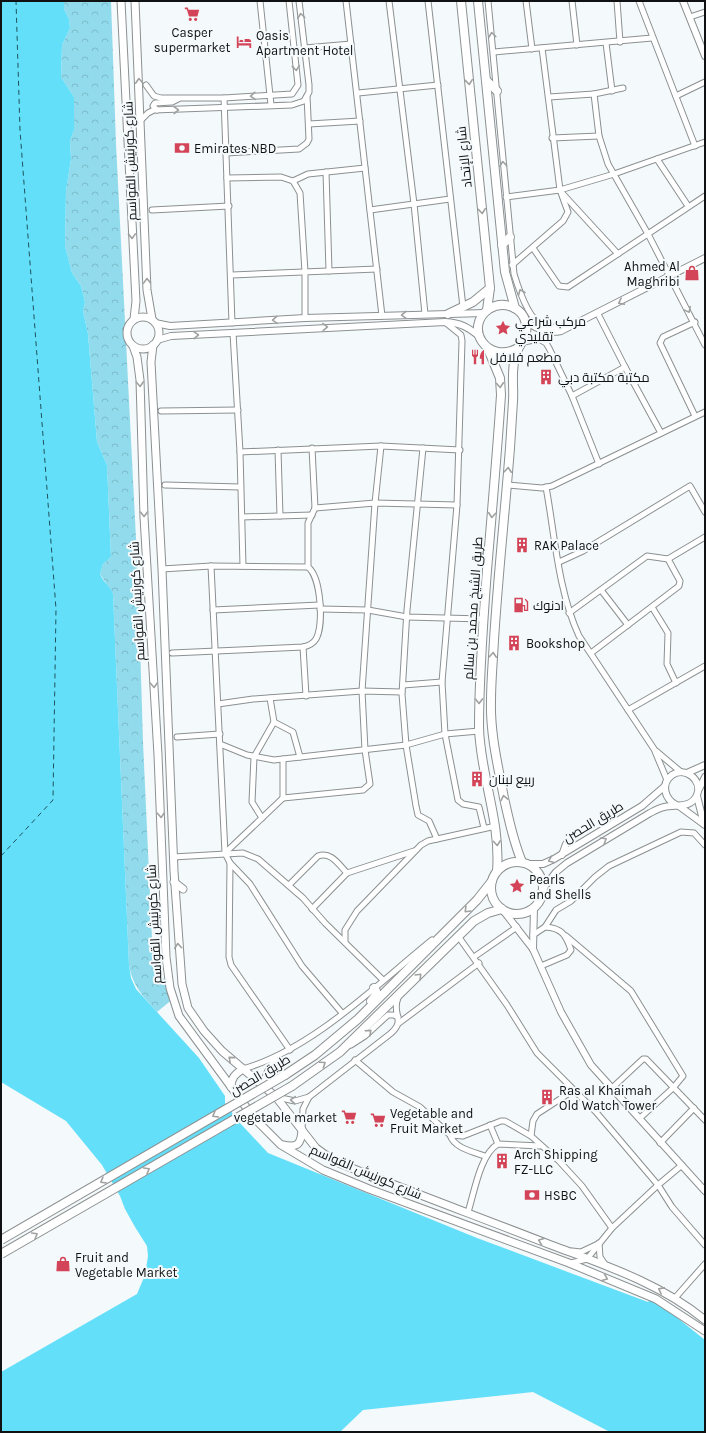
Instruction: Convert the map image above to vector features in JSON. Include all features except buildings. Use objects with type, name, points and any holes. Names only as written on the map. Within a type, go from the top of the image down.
[{"type":"main road","name":"شارع كورنيش القواسم","points":[[121,1],[136,301],[134,320]]},
{"type":"main road","name":"شارع كورنيش القواسم","points":[[135,1],[147,290],[154,321]]},
{"type":"main road","name":"شارع الإتحاد","points":[[461,1],[490,288],[486,312]]},
{"type":"main road","points":[[478,1],[504,272],[515,308],[524,317],[527,330],[524,342],[518,348],[503,354],[488,349],[480,337],[479,322],[486,312],[501,305],[515,308]]},
{"type":"main road","points":[[486,80],[497,91]]},
{"type":"main road","points":[[502,245],[510,237]]},
{"type":"main road","points":[[448,314],[473,302],[490,288]]},
{"type":"main road","points":[[143,317],[154,321],[158,328],[155,343],[143,349],[133,346],[127,332],[130,323],[143,317]]},
{"type":"main road","name":"شارع كورنيش القواسم","points":[[155,343],[151,362],[162,570],[174,882],[182,984],[188,1008],[204,1031],[222,1051],[276,1097],[316,1148],[334,1161],[570,1251],[654,1286],[676,1298],[705,1320]]},
{"type":"main road","name":"شارع كورنيش القواسم","points":[[133,346],[137,357],[140,380],[144,517],[157,739],[166,957],[170,988],[179,1016],[254,1118],[281,1145],[323,1170],[368,1189],[569,1264],[656,1299],[705,1331]]},
{"type":"main road","name":"طريق الشيخ محمد بن سالم","points":[[518,348],[513,370],[513,401],[507,485],[501,537],[490,702],[494,744],[514,845],[524,863]]},
{"type":"main road","name":"طريق الشيخ محمد بن سالم","points":[[488,349],[500,378],[501,395],[483,619],[479,694],[479,731],[496,826],[498,855],[497,871]]},
{"type":"main road","points":[[508,863],[524,863],[539,874],[542,890],[534,907],[522,913],[515,914],[502,909],[492,896],[492,881],[497,871],[508,863]]},
{"type":"main road","name":"طريق الحصن","points":[[1,1240],[285,1075],[315,1055],[358,1019],[477,900],[492,881]]},
{"type":"main road","points":[[174,882],[183,889]]},
{"type":"main road","name":"طريق الحصن","points":[[1,1254],[292,1086],[340,1052],[474,921],[488,913],[502,909]]},
{"type":"main road","points":[[285,1075],[372,1000],[376,995],[376,990],[374,988]]},
{"type":"main road","points":[[231,1087],[231,1080],[234,1075],[243,1069]]},
{"type":"main road","points":[[281,1145],[296,1145],[302,1139],[302,1130]]},
{"type":"street","points":[[260,1],[271,105]]},
{"type":"street","points":[[146,85],[154,96],[161,98],[224,98],[292,94],[298,85],[289,1]]},
{"type":"street","points":[[226,153],[299,149],[307,144],[309,139],[307,96],[309,85],[299,1]]},
{"type":"street","points":[[346,1],[358,94],[382,316]]},
{"type":"street","points":[[389,1],[414,204],[425,314]]},
{"type":"street","points":[[428,1],[463,307]]},
{"type":"street","points":[[488,1],[494,52],[512,265],[521,296],[536,321],[550,327],[569,328]]},
{"type":"street","points":[[526,1],[532,49]]},
{"type":"street","points":[[572,1],[576,45]]},
{"type":"street","points":[[618,1],[620,42]]},
{"type":"street","points":[[639,1],[652,38],[695,146]]},
{"type":"street","points":[[683,1],[705,56]]},
{"type":"street","points":[[690,17],[705,12]]},
{"type":"street","points":[[494,52],[652,38]]},
{"type":"street","points":[[606,43],[612,90]]},
{"type":"street","points":[[305,48],[351,44]]},
{"type":"street","points":[[512,265],[533,248],[567,216],[568,212],[560,190],[552,138],[549,96],[542,48]]},
{"type":"street","points":[[676,96],[705,82]]},
{"type":"street","points":[[358,94],[438,85]]},
{"type":"street","points":[[549,96],[594,94],[624,88]]},
{"type":"street","points":[[594,94],[599,136],[608,164],[648,234],[695,322],[705,344]]},
{"type":"street","points":[[141,120],[148,113],[157,110],[224,108],[300,103],[307,96]]},
{"type":"street","points":[[157,110],[153,106],[155,103],[172,102],[178,98]]},
{"type":"street","points":[[224,98],[232,275],[232,323]]},
{"type":"street","points":[[309,124],[360,121]]},
{"type":"street","points":[[552,138],[599,136]]},
{"type":"street","points":[[506,196],[560,190],[614,174],[705,142]]},
{"type":"street","points":[[657,159],[688,206]]},
{"type":"street","points":[[293,181],[305,174],[365,168]]},
{"type":"street","points":[[326,172],[329,271]]},
{"type":"street","points":[[227,178],[281,177],[293,181],[300,193],[305,272],[305,318]]},
{"type":"street","points":[[560,190],[618,254]]},
{"type":"street","points":[[533,248],[559,286],[565,288],[705,196]]},
{"type":"street","points":[[370,210],[450,199]]},
{"type":"street","points":[[152,210],[229,206]]},
{"type":"street","points":[[526,322],[542,331],[554,333],[569,328],[705,258]]},
{"type":"street","points":[[232,275],[377,269]]},
{"type":"street","points":[[154,321],[170,326],[305,318],[486,312]]},
{"type":"street","points":[[598,314],[661,433]]},
{"type":"street","points":[[446,322],[461,336],[460,450],[457,505],[449,618],[442,682],[445,734],[458,800],[463,804],[479,807],[484,828]]},
{"type":"street","points":[[155,343],[171,336],[446,322],[461,323],[470,328],[480,337]]},
{"type":"street","points":[[695,322],[663,337],[660,343],[696,416]]},
{"type":"street","points":[[233,333],[240,452],[243,566]]},
{"type":"street","points":[[524,342],[539,339],[546,343],[572,396],[599,464]]},
{"type":"street","points":[[572,396],[625,367]]},
{"type":"street","points":[[161,411],[238,410]]},
{"type":"street","points":[[507,485],[546,487],[599,464],[705,412]]},
{"type":"street","points":[[240,452],[381,446],[460,450]]},
{"type":"street","points":[[225,853],[283,798],[366,788],[370,784],[365,750],[362,692],[381,446]]},
{"type":"street","points":[[308,567],[308,523],[315,508],[312,448]]},
{"type":"street","points":[[423,448],[407,617],[402,692],[406,744],[418,815],[429,821],[437,839]]},
{"type":"street","points":[[278,450],[280,516]]},
{"type":"street","points":[[165,486],[240,487]]},
{"type":"street","points":[[559,562],[583,551],[690,486],[705,512]]},
{"type":"street","points":[[546,487],[562,582],[569,613],[579,636],[654,749],[666,783],[667,798],[705,825]]},
{"type":"street","points":[[315,508],[376,503],[457,505]]},
{"type":"street","points":[[242,517],[312,515]]},
{"type":"street","points":[[569,613],[647,556],[668,559],[705,537]]},
{"type":"street","points":[[591,653],[681,583],[668,559]]},
{"type":"street","points":[[211,566],[225,853],[230,863],[250,884],[302,966],[342,1013]]},
{"type":"street","points":[[162,570],[211,566],[308,567],[314,572],[320,607],[317,637],[315,641],[303,648],[172,653]]},
{"type":"street","points":[[601,590],[628,625]]},
{"type":"street","points":[[213,610],[320,607],[368,610],[407,617],[483,619]]},
{"type":"street","points":[[652,607],[668,633],[667,664],[676,683]]},
{"type":"street","points":[[303,648],[306,696]]},
{"type":"street","points":[[628,710],[705,666]]},
{"type":"street","points":[[403,684],[442,682]]},
{"type":"street","points":[[218,704],[270,698],[362,692],[402,692]]},
{"type":"street","points":[[262,818],[252,802],[254,757],[274,722],[270,698]]},
{"type":"street","points":[[274,722],[293,732],[300,757]]},
{"type":"street","points":[[220,744],[254,757],[283,759],[365,750],[406,744],[445,734],[479,731]]},
{"type":"street","points":[[178,737],[220,734]]},
{"type":"street","points":[[654,749],[696,780],[697,793],[705,825]]},
{"type":"street","points":[[283,759],[283,798]]},
{"type":"street","points":[[666,783],[671,776],[705,765]]},
{"type":"street","points":[[677,805],[689,804],[697,793],[705,777]]},
{"type":"street","name":"طريق الحصن","points":[[524,863],[543,864],[562,855],[648,802],[666,783]]},
{"type":"street","name":"طريق الحصن","points":[[542,890],[556,872],[567,863],[650,813],[663,807],[677,805]]},
{"type":"street","points":[[345,942],[345,930],[357,911],[415,851],[428,841],[496,826]]},
{"type":"street","points":[[533,935],[545,927],[556,910],[571,901],[595,877],[609,866],[680,832],[694,833],[705,845]]},
{"type":"street","points":[[562,855],[566,844]]},
{"type":"street","points":[[312,909],[347,873],[415,851]]},
{"type":"street","points":[[173,857],[243,853],[258,859],[289,885],[383,980]]},
{"type":"street","points":[[289,885],[318,856],[322,854],[330,856],[347,873]]},
{"type":"street","points":[[230,863],[229,957],[231,965],[290,1050]]},
{"type":"street","points":[[533,949],[534,907]]},
{"type":"street","points":[[502,909],[533,949],[576,1041],[591,1065],[705,1191]]},
{"type":"street","points":[[243,1069],[277,1057],[290,1050],[342,1013],[457,920]]},
{"type":"street","points":[[474,957],[517,927]]},
{"type":"street","points":[[545,927],[559,929],[631,991],[683,1076],[673,1088],[640,1118]]},
{"type":"street","points":[[458,936],[479,963],[537,1054],[596,1112],[658,1185],[672,1207],[705,1245]]},
{"type":"street","points":[[541,966],[569,954],[571,950],[566,936]]},
{"type":"street","points":[[276,1097],[295,1101],[309,1097],[395,1030],[399,1023],[479,963]]},
{"type":"street","points":[[399,995],[395,1009],[399,1023]]},
{"type":"street","points":[[340,1052],[365,1036],[388,1016],[394,1015],[398,1017]]},
{"type":"street","points":[[262,1084],[270,1066],[277,1057]]},
{"type":"street","points":[[612,1088],[643,1059],[646,1059],[705,1120]]},
{"type":"street","points":[[355,1060],[393,1092],[420,1107],[450,1135],[451,1140],[459,1146],[485,1156]]},
{"type":"street","points":[[531,1136],[533,1121],[537,1114],[574,1090]]},
{"type":"street","points":[[302,1130],[304,1108],[309,1097]]},
{"type":"street","points":[[660,1142],[694,1108]]},
{"type":"street","points":[[450,1135],[463,1136],[490,1125],[505,1121],[531,1136],[540,1146],[559,1161],[582,1186],[612,1228]]},
{"type":"street","points":[[490,1125],[498,1144]]},
{"type":"street","points":[[468,1212],[485,1156],[493,1147],[498,1144],[540,1146]]},
{"type":"street","points":[[569,1264],[587,1259],[612,1228],[682,1165]]},
{"type":"street","points":[[570,1251],[581,1252],[599,1243]]},
{"type":"street","points":[[599,1243],[600,1257],[606,1267]]},
{"type":"street","points":[[676,1298],[705,1264]]},
{"type":"green space","points":[[64,1],[111,1],[116,144],[138,578],[143,742],[153,960],[158,963],[161,974],[174,998],[157,1012],[143,996],[136,985],[129,965],[113,594],[100,574],[103,564],[111,557],[107,465],[97,442],[88,334],[83,311],[85,302],[81,286],[72,273],[65,246],[66,191],[71,159],[70,141],[74,130],[74,97],[61,77],[62,45],[70,28],[69,19],[64,9]]},
{"type":"shaded area","points":[[1,1],[64,1],[64,9],[69,19],[70,28],[62,45],[61,77],[74,97],[74,130],[70,141],[71,159],[66,191],[65,246],[72,273],[81,286],[85,302],[83,311],[88,334],[97,442],[107,465],[111,557],[103,564],[100,574],[113,594],[129,965],[131,978],[136,989],[199,1058],[225,1096],[225,1103],[239,1122],[268,1153],[477,1238],[648,1302],[650,1300],[670,1312],[705,1340],[705,1432],[610,1432],[533,1392],[363,1410],[340,1432],[1,1432],[1,1372],[137,1294],[145,1275],[148,1256],[147,1246],[125,1209],[120,1196],[102,1165],[66,1121],[1,1082]]},
{"type":"ferry route","points":[[1,856],[53,800],[56,609],[20,130],[16,1]]},
{"type":"place","name":"Casper supermarket","points":[[192,14]]},
{"type":"place","name":"Oasis Apartment Hotel","points":[[244,42]]},
{"type":"place","name":"Emirates NBD","points":[[182,148]]},
{"type":"place","name":"Ahmed Al Maghribi","points":[[692,273]]},
{"type":"place","name":"مركب شراعي تقليدي","points":[[503,328]]},
{"type":"place","name":"مطعم فلافل","points":[[478,357]]},
{"type":"place","name":"مكتبة مكتبة دبي","points":[[546,377]]},
{"type":"place","name":"RAK Palace","points":[[522,545]]},
{"type":"place","name":"ادنوك","points":[[521,605]]},
{"type":"place","name":"Bookshop","points":[[514,643]]},
{"type":"place","name":"ربيع لبنان","points":[[477,779]]},
{"type":"place","name":"Pearls and Shells","points":[[517,886]]},
{"type":"place","name":"Ras al Khaimah Old Watch Tower","points":[[547,1097]]},
{"type":"place","name":"vegetable market","points":[[349,1117]]},
{"type":"place","name":"Vegetable and Fruit Market","points":[[378,1120]]},
{"type":"place","name":"Arch Shipping FZ-LLC","points":[[502,1161]]},
{"type":"place","name":"HSBC","points":[[532,1195]]},
{"type":"place","name":"Fruit and Vegetable Market","points":[[63,1264]]}]
